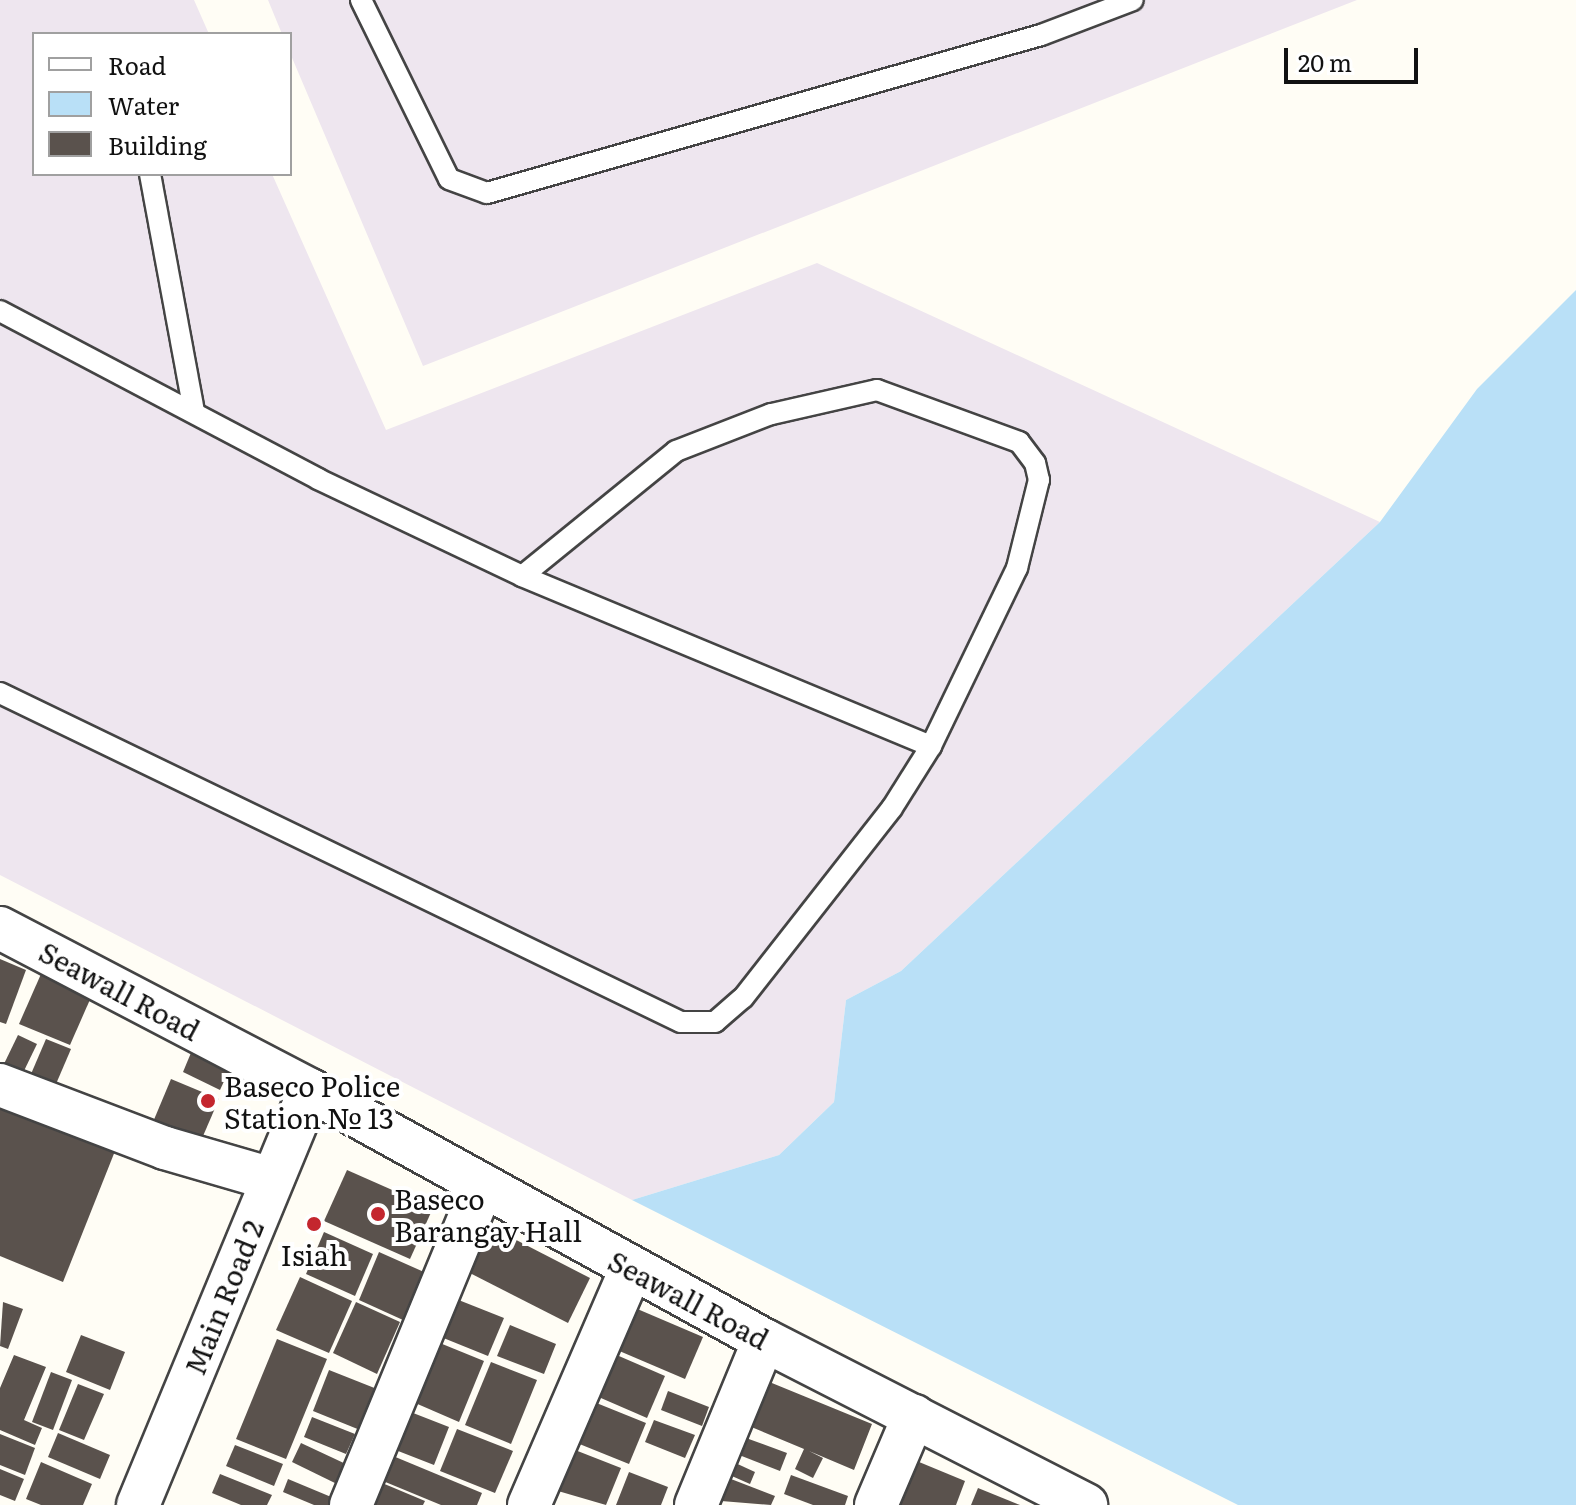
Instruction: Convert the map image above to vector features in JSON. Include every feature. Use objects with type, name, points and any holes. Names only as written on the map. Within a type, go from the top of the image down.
[{"type":"street","name":"Seawall Road","points":[[0,928],[310,1090],[631,1269],[914,1416],[1065,1500]]},
{"type":"street","points":[[0,1085],[165,1148],[272,1179]]},
{"type":"street","name":"Main Road 2","points":[[138,1505],[310,1090]]},
{"type":"street","points":[[351,1505],[483,1185]]},
{"type":"street","points":[[529,1505],[631,1269]]},
{"type":"street","points":[[696,1505],[764,1340]]},
{"type":"street","points":[[876,1505],[914,1416]]},
{"type":"lane","points":[[361,0],[449,179],[487,193],[1041,35],[1133,0]]},
{"type":"lane","points":[[150,176],[194,412]]},
{"type":"lane","points":[[0,311],[318,479],[522,576],[931,746]]},
{"type":"lane","points":[[0,693],[681,1022],[715,1022],[743,998],[892,808],[931,746],[1017,568],[1039,480],[1035,463],[1019,442],[877,390],[771,414],[676,451],[522,576]]},
{"type":"shaded area","points":[[0,0],[194,0],[208,32],[32,32],[32,176],[273,176],[386,430],[817,263],[1380,522],[901,971],[846,1000],[834,1102],[779,1155],[632,1200],[0,875]]},
{"type":"shaded area","points":[[268,0],[1357,0],[423,366],[292,58],[292,32],[281,32]]},
{"type":"water","points":[[1576,290],[1576,1505],[1238,1505],[632,1200],[779,1155],[834,1102],[846,1000],[901,971],[1380,522],[1477,389]]},
{"type":"building","points":[[0,959],[26,970],[6,1024],[0,1022]]},
{"type":"building","points":[[41,974],[92,995],[70,1045],[19,1024]]},
{"type":"building","points":[[18,1035],[37,1044],[21,1077],[2,1068]]},
{"type":"building","points":[[46,1039],[71,1049],[56,1084],[31,1074]]},
{"type":"building","points":[[193,1048],[231,1066],[220,1090],[183,1072]]},
{"type":"building","points":[[171,1079],[219,1099],[200,1143],[153,1122]]},
{"type":"building","points":[[0,1099],[117,1146],[63,1282],[0,1256]]},
{"type":"building","name":"Baseco Barangay Hall","points":[[347,1170],[433,1208],[410,1259],[324,1221]]},
{"type":"building","points":[[485,1224],[590,1278],[568,1323],[462,1269]]},
{"type":"building","points":[[324,1232],[373,1254],[355,1296],[306,1274]]},
{"type":"building","points":[[379,1252],[424,1272],[403,1320],[359,1300]]},
{"type":"building","points":[[300,1277],[352,1301],[329,1353],[276,1330]]},
{"type":"building","points":[[446,1295],[504,1318],[488,1356],[431,1333]]},
{"type":"building","points":[[3,1302],[23,1309],[8,1349],[0,1346]]},
{"type":"building","points":[[356,1302],[400,1322],[377,1374],[333,1353]]},
{"type":"building","points":[[628,1305],[703,1337],[685,1379],[610,1347]]},
{"type":"building","points":[[510,1325],[556,1344],[544,1374],[497,1356]]},
{"type":"building","points":[[81,1335],[125,1352],[110,1390],[66,1372]]},
{"type":"building","points":[[277,1339],[327,1359],[286,1459],[236,1439]]},
{"type":"building","points":[[430,1339],[484,1361],[459,1422],[406,1399]]},
{"type":"building","points":[[612,1353],[665,1376],[647,1418],[594,1395]]},
{"type":"building","points":[[14,1355],[46,1367],[24,1420],[42,1428],[35,1445],[0,1430],[0,1388]]},
{"type":"building","points":[[491,1362],[537,1380],[511,1444],[465,1425]]},
{"type":"building","points":[[329,1370],[377,1389],[360,1430],[313,1411]]},
{"type":"building","points":[[51,1372],[72,1380],[53,1430],[32,1422]]},
{"type":"building","points":[[767,1381],[872,1424],[854,1470],[809,1451],[823,1458],[813,1478],[795,1469],[804,1449],[749,1426]]},
{"type":"building","points":[[78,1384],[104,1394],[84,1440],[59,1430]]},
{"type":"building","points":[[668,1391],[709,1407],[702,1426],[661,1410]]},
{"type":"building","points":[[594,1402],[646,1423],[629,1464],[577,1443]]},
{"type":"building","points":[[408,1411],[449,1427],[434,1465],[393,1449]]},
{"type":"building","points":[[312,1417],[355,1434],[346,1454],[304,1437]]},
{"type":"building","points":[[654,1420],[695,1435],[685,1458],[645,1442]]},
{"type":"building","points":[[457,1429],[513,1451],[495,1493],[440,1471]]},
{"type":"building","points":[[58,1433],[110,1455],[100,1479],[48,1457]]},
{"type":"building","points":[[0,1434],[35,1448],[25,1475],[0,1465]]},
{"type":"building","points":[[735,1434],[787,1453],[780,1471],[729,1451]]},
{"type":"building","points":[[301,1443],[348,1465],[339,1485],[292,1462]]},
{"type":"building","points":[[235,1445],[283,1464],[274,1486],[226,1466]]},
{"type":"building","points":[[575,1450],[621,1468],[606,1505],[558,1491]]},
{"type":"building","points":[[393,1456],[482,1493],[477,1505],[441,1505],[383,1481]]},
{"type":"building","points":[[907,1457],[965,1481],[956,1505],[898,1505]]},
{"type":"building","points":[[731,1461],[755,1472],[750,1484],[725,1473]]},
{"type":"building","points":[[41,1462],[92,1484],[83,1505],[41,1505],[26,1499]]},
{"type":"building","points":[[0,1469],[24,1479],[15,1501],[0,1495]]},
{"type":"building","points":[[629,1472],[668,1487],[661,1505],[616,1505]]},
{"type":"building","points":[[220,1474],[272,1495],[267,1505],[241,1505],[212,1493]]},
{"type":"building","points":[[718,1474],[775,1496],[771,1505],[709,1500]]},
{"type":"building","points":[[791,1475],[848,1496],[845,1505],[813,1505],[784,1494]]},
{"type":"building","points":[[288,1479],[336,1499],[333,1505],[314,1505],[283,1492]]},
{"type":"building","points":[[375,1480],[425,1501],[423,1505],[365,1505]]},
{"type":"building","points":[[978,1488],[1020,1505],[971,1505]]},
{"type":"place","name":"Baseco Police Station № 13","points":[[208,1101]]},
{"type":"place","name":"Baseco Barangay Hall","points":[[378,1214]]},
{"type":"place","name":"Isiah","points":[[314,1224]]}]
